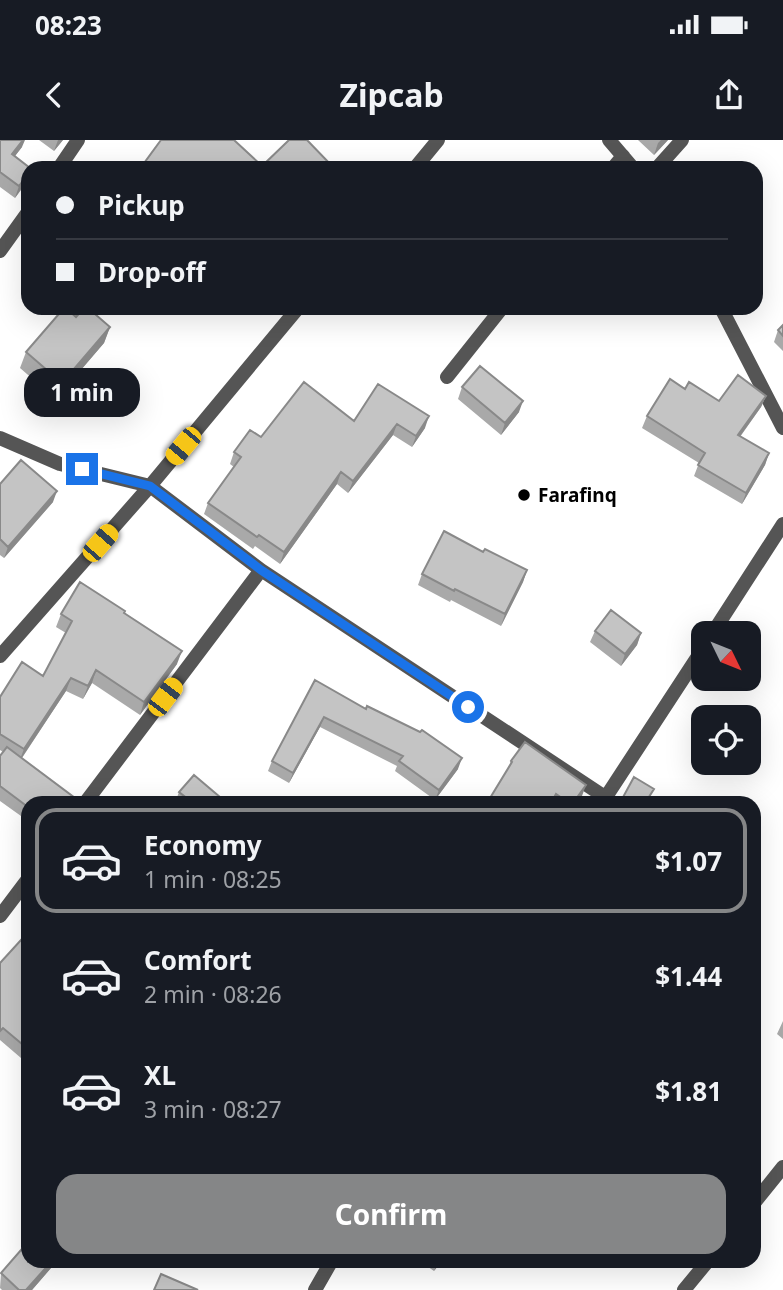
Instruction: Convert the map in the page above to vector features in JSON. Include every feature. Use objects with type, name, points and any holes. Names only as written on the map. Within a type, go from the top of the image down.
[{"type":"street","points":[[64,161],[79,140]]},
{"type":"street","points":[[421,161],[438,140]]},
{"type":"street","points":[[609,140],[618,161]]},
{"type":"street","points":[[663,161],[682,140]]},
{"type":"street","points":[[0,251],[21,222]]},
{"type":"street","points":[[0,656],[150,486],[292,315]]},
{"type":"street","points":[[447,377],[496,315]]},
{"type":"street","points":[[725,315],[783,428]]},
{"type":"street","points":[[0,438],[60,464],[150,486],[261,570],[598,796]]},
{"type":"street","points":[[720,621],[783,524]]},
{"type":"street","points":[[90,796],[261,570]]},
{"type":"street","points":[[607,796],[691,667]]},
{"type":"street","points":[[0,916],[21,888]]},
{"type":"street","points":[[761,1194],[783,1167]]},
{"type":"street","points":[[315,1290],[328,1268]]},
{"type":"street","points":[[684,1290],[702,1268]]},
{"type":"building","points":[[0,140],[23,140],[12,154],[21,161],[21,183],[19,186],[0,172]]},
{"type":"building","points":[[161,140],[234,140],[257,161],[146,161]]},
{"type":"building","points":[[289,140],[307,140],[327,161],[267,161]]},
{"type":"building","points":[[58,315],[96,315],[110,327],[62,383],[26,352]]},
{"type":"building","points":[[480,366],[523,401],[505,423],[462,387]]},
{"type":"building","points":[[738,375],[766,396],[738,435],[769,453],[746,493],[698,465],[705,453],[647,416],[670,379],[685,389],[689,382],[719,401]]},
{"type":"building","points":[[304,382],[354,421],[378,384],[429,416],[416,436],[397,424],[353,481],[341,472],[284,552],[208,503],[241,457],[234,452],[250,430],[261,437]]},
{"type":"building","points":[[21,460],[57,491],[8,547],[0,539],[0,484]]},
{"type":"building","points":[[444,531],[483,552],[485,549],[527,570],[505,614],[422,574]]},
{"type":"building","points":[[80,582],[182,651],[144,702],[96,670],[88,686],[71,678],[24,749],[0,734],[0,697],[22,662],[43,676],[72,621],[61,614]]},
{"type":"building","points":[[611,610],[641,633],[625,654],[595,631]]},
{"type":"building","points":[[315,680],[366,709],[367,706],[420,732],[422,730],[462,758],[439,790],[399,761],[403,756],[324,717],[293,773],[272,761]]},
{"type":"building","points":[[525,742],[586,785],[578,796],[491,796]]},
{"type":"building","points":[[7,747],[72,796],[21,796],[21,802],[0,786],[0,756]]},
{"type":"building","points":[[194,775],[219,796],[184,796],[179,792]]},
{"type":"building","points":[[634,777],[654,789],[650,796],[624,796]]},
{"type":"building","points":[[21,940],[21,1043],[3,1028],[0,1031],[0,963]]},
{"type":"building","points":[[21,1250],[21,1268],[46,1268],[26,1290],[19,1290],[1,1273]]},
{"type":"building","points":[[161,1274],[198,1290],[154,1290]]},
{"type":"place","name":"Farafinq","points":[[524,495]]},
{"type":"route","points":[[82,469],[150,486],[261,570],[468,707]]}]
